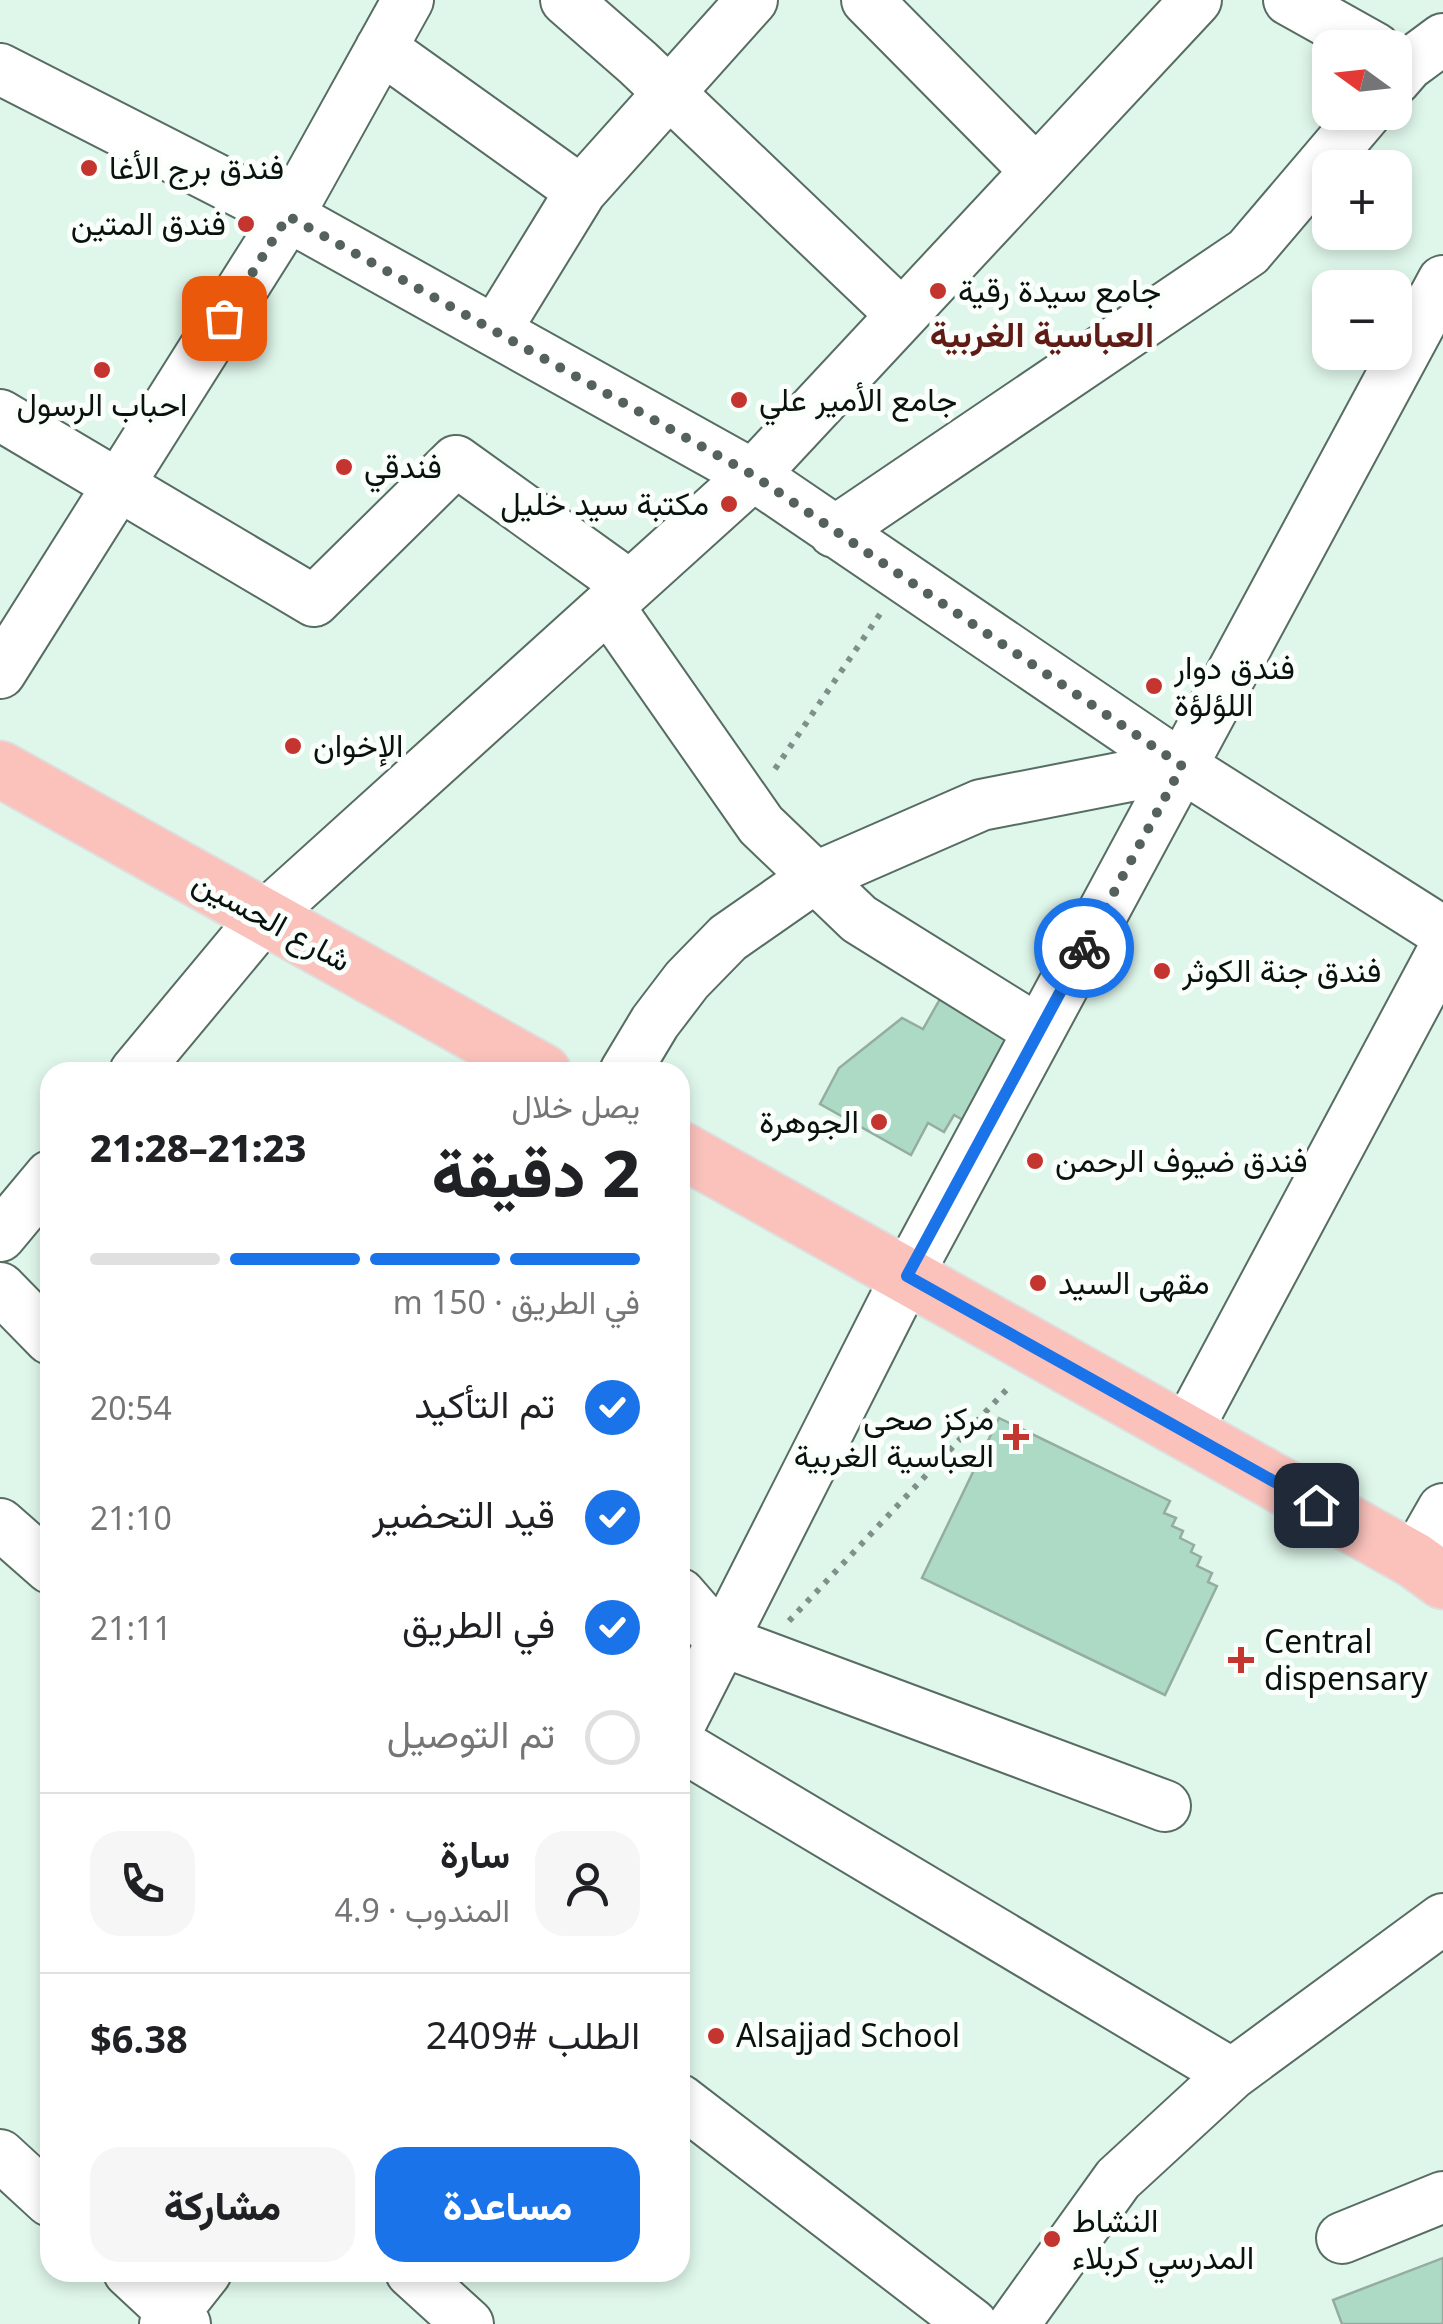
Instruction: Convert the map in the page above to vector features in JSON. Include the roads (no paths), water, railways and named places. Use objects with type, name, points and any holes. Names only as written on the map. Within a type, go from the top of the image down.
[{"type":"main road","name":"شارع الحسين","points":[[0,768],[525,1062]]},
{"type":"main road","points":[[690,1155],[1429,1570]]},
{"type":"street","points":[[0,673],[288,216],[408,0]]},
{"type":"street","points":[[566,0],[669,92],[902,316]]},
{"type":"street","points":[[495,332],[581,190],[752,0]]},
{"type":"street","points":[[866,0],[1036,171]]},
{"type":"street","points":[[149,1062],[264,916],[753,475],[1196,0]]},
{"type":"street","points":[[1289,0],[1348,30]]},
{"type":"street","points":[[381,48],[581,190]]},
{"type":"street","points":[[0,69],[288,216],[753,475],[1182,766],[1443,932]]},
{"type":"street","points":[[834,532],[1248,252],[1352,130]]},
{"type":"street","points":[[690,1711],[738,1648],[754,1582],[907,1276],[1443,280]]},
{"type":"street","points":[[0,415],[314,602],[456,461],[619,596],[760,826],[859,919],[1039,1031]]},
{"type":"street","points":[[631,1062],[687,980],[728,938],[814,878],[982,805],[1182,766]]},
{"type":"street","points":[[1186,1432],[1443,951]]},
{"type":"street","points":[[0,1236],[40,1188]]},
{"type":"street","points":[[0,1288],[40,1329]]},
{"type":"street","points":[[1429,1570],[1443,1509]]},
{"type":"street","points":[[0,1524],[40,1559]]},
{"type":"street","points":[[690,1603],[738,1648],[1165,1806]]},
{"type":"street","points":[[690,1751],[1232,2074]]},
{"type":"street","points":[[1014,2324],[1118,2180],[1232,2074],[1443,1919]]},
{"type":"street","points":[[690,2108],[972,2324]]},
{"type":"street","points":[[0,2155],[40,2191]]},
{"type":"street","points":[[1342,2238],[1443,2198]]},
{"type":"street","points":[[138,2282],[175,2321],[200,2282]]},
{"type":"street","points":[[422,2282],[468,2324]]},
{"type":"place","name":"فندق برج الأغا","points":[[89,168]]},
{"type":"place","name":"فندق المتين","points":[[246,224]]},
{"type":"place","name":"جامع سيدة رقية","points":[[938,291]]},
{"type":"place","name":"احباب الرسول","points":[[102,370]]},
{"type":"place","name":"جامع الأمير علي","points":[[739,400]]},
{"type":"place","name":"فندقي","points":[[344,467]]},
{"type":"place","name":"مكتبة سيد خليل","points":[[729,504]]},
{"type":"place","name":"فندق دوار اللؤلؤة","points":[[1154,686]]},
{"type":"place","name":"الإخوان","points":[[293,746]]},
{"type":"place","name":"فندق جنة الكوثر","points":[[1162,971]]},
{"type":"place","name":"الجوهرة","points":[[879,1122]]},
{"type":"place","name":"فندق ضيوف الرحمن","points":[[1035,1161]]},
{"type":"place","name":"مقهى السيد","points":[[1038,1283]]},
{"type":"place","name":"مركز صحي العباسية الغربية","points":[[1016,1437]]},
{"type":"place","name":"Central dispensary","points":[[1241,1660]]},
{"type":"place","name":"Alsajjad School","points":[[716,2036]]},
{"type":"place","name":"النشاط المدرسي كربلاء","points":[[1052,2239]]},
{"type":"district","name":"العباسية الغربية","points":[[1042,335]]}]
